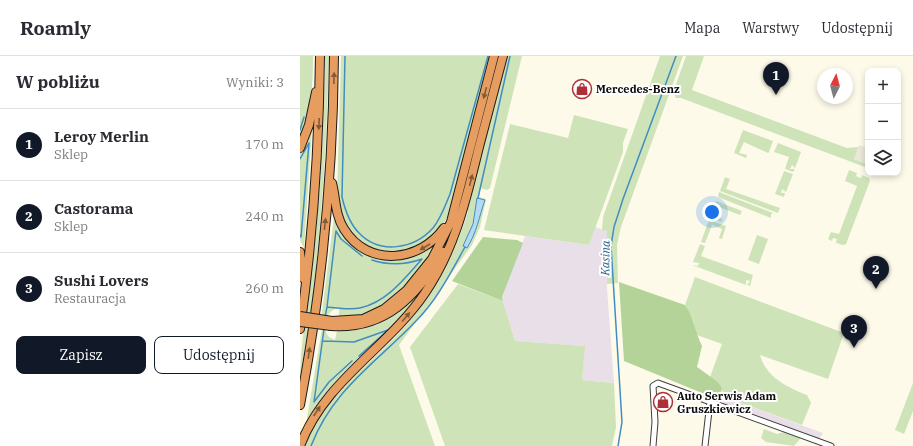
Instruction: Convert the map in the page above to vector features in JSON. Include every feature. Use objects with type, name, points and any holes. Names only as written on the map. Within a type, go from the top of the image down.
[{"type":"highway","points":[[300,329],[315,204],[320,56]]},
{"type":"highway","points":[[300,405],[317,299],[329,174],[334,56]]},
{"type":"highway","points":[[300,316],[331,324],[366,318],[381,311],[398,300],[414,283],[432,259],[449,228],[456,206],[494,56]]},
{"type":"highway","points":[[300,446],[308,427],[329,394],[399,325],[425,293],[450,250],[461,218],[503,56]]},
{"type":"highway","points":[[300,148],[309,125],[320,71]]},
{"type":"highway","points":[[329,174],[336,211],[345,231],[354,241],[365,249],[382,255],[404,255],[420,251],[430,244],[444,228],[456,206]]},
{"type":"highway","points":[[300,322],[352,327],[368,324],[384,317],[402,304],[419,287],[434,267],[461,218]]},
{"type":"highway","points":[[300,252],[304,298]]},
{"type":"street","points":[[653,446],[655,422],[653,386],[658,383],[831,446]]},
{"type":"street","points":[[705,446],[710,402]]},
{"type":"shaded area","points":[[859,145],[865,147],[865,163],[854,159]]},
{"type":"shaded area","points":[[595,227],[607,231],[607,288],[614,383],[582,380],[584,346],[515,341],[502,297],[525,236],[589,245]]},
{"type":"shaded area","points":[[725,397],[823,433],[819,439],[723,404]]},
{"type":"green space","points":[[300,56],[313,56],[313,79],[307,118],[300,140]]},
{"type":"green space","points":[[325,56],[329,56],[324,179],[317,261],[307,342],[300,383],[303,335],[319,204]]},
{"type":"green space","points":[[341,56],[488,56],[483,84],[450,212],[440,230],[419,247],[397,253],[372,248],[357,239],[343,221],[337,194]]},
{"type":"green space","points":[[507,56],[522,56],[490,188],[487,190],[480,188],[479,197],[486,199],[480,227],[472,245],[399,345],[435,446],[305,446],[314,428],[335,397],[346,384],[412,319],[432,291],[449,261],[468,212]]},
{"type":"green space","points":[[660,56],[683,56],[621,227],[617,245],[618,283],[607,284],[607,231],[602,230],[603,217]]},
{"type":"green space","points":[[686,56],[704,56],[692,90],[847,148],[859,147],[854,159],[865,163],[865,167],[681,98],[676,98],[673,93]]},
{"type":"green space","points":[[574,115],[628,129],[623,143],[623,152],[589,245],[484,230],[510,124],[568,138]]},
{"type":"green space","points":[[312,129],[304,248],[300,240],[300,154]]},
{"type":"green space","points":[[743,130],[773,141],[769,152],[768,153],[744,142],[739,153],[747,155],[746,158],[734,153]]},
{"type":"green space","points":[[778,143],[801,152],[795,168],[792,165],[790,169],[795,169],[793,172],[785,169],[789,157],[774,152]]},
{"type":"green space","points":[[849,170],[857,173],[856,176],[861,178],[862,175],[869,178],[870,181],[846,244],[843,245],[836,243],[837,239],[833,238],[832,241],[828,239],[831,232],[839,234],[857,186],[845,181]]},
{"type":"green space","points":[[784,171],[793,174],[786,192],[782,189],[781,193],[785,193],[784,197],[775,194]]},
{"type":"green space","points":[[725,177],[730,179],[726,189],[780,208],[778,213],[720,191]]},
{"type":"green space","points":[[719,192],[773,213],[771,214],[771,218],[718,197]]},
{"type":"green space","points":[[716,201],[742,211],[740,215],[719,207],[716,217],[723,219],[721,222],[710,218]]},
{"type":"green space","points":[[334,217],[342,232],[352,243],[364,252],[378,257],[392,259],[407,257],[422,252],[436,244],[422,267],[404,290],[382,308],[370,314],[355,317],[339,317],[339,308],[331,312],[328,315],[325,324],[325,329],[329,337],[335,340],[337,331],[367,328],[392,317],[413,299],[432,276],[409,310],[329,389],[306,424],[322,329],[320,328]]},
{"type":"green space","points":[[709,220],[726,226],[722,239],[719,238],[722,229],[712,225],[705,243],[701,242]]},
{"type":"green space","points":[[757,235],[768,239],[759,264],[748,260]]},
{"type":"green space","points":[[483,237],[517,240],[523,243],[502,297],[503,301],[452,281]]},
{"type":"green space","points":[[700,244],[705,246],[701,256],[753,275],[750,286],[747,285],[750,281],[746,280],[746,285],[692,265],[698,266],[699,263],[693,262]]},
{"type":"green space","points":[[695,277],[844,333],[828,379],[760,355],[763,363],[772,375],[785,385],[807,395],[811,403],[802,425],[725,397],[718,382],[710,377],[722,344],[697,335],[693,320],[685,305]]},
{"type":"green space","points":[[619,282],[685,305],[702,346],[697,367],[718,382],[722,388],[719,400],[624,361]]},
{"type":"green space","points":[[458,284],[503,301],[515,341],[585,346],[582,380],[614,383],[616,427],[612,446],[445,446],[410,347]]},
{"type":"green space","points":[[913,383],[913,411],[904,434],[895,430]]},
{"type":"green space","points":[[764,429],[777,434],[784,432],[801,438],[794,446],[766,442],[761,438]]},
{"type":"water","points":[[477,198],[485,200],[476,230],[467,248],[463,246],[473,224]]},
{"type":"waterway","points":[[345,56],[343,202],[350,221],[359,233],[367,240],[387,247],[407,245],[416,241],[433,228],[443,212],[450,194],[488,56]]},
{"type":"waterway","points":[[478,198],[510,56]]},
{"type":"waterway","name":"Kasina","points":[[618,446],[622,422],[611,246],[614,227],[623,199],[676,56]]},
{"type":"waterway","points":[[300,130],[304,117]]},
{"type":"waterway","points":[[300,159],[309,143],[301,237],[300,235]]},
{"type":"waterway","points":[[362,256],[341,239],[336,231],[327,307],[356,309],[370,305],[387,295],[395,288],[422,259],[410,263],[397,264],[372,260]]},
{"type":"waterway","points":[[311,446],[320,426],[343,392],[401,336],[431,304],[465,247]]},
{"type":"waterway","points":[[325,317],[327,307]]},
{"type":"waterway","points":[[324,329],[314,402],[329,382],[352,361]]},
{"type":"waterway","points":[[323,341],[354,342],[388,330],[359,356]]},
{"type":"place","name":"Mercedes-Benz","points":[[582,89]]},
{"type":"place","name":"Leroy Merlin","points":[[776,95]]},
{"type":"place","name":"Castorama","points":[[876,289]]},
{"type":"place","name":"Sushi Lovers","points":[[854,348]]},
{"type":"place","name":"Auto Serwis Adam Gruszkiewicz","points":[[663,402]]}]
